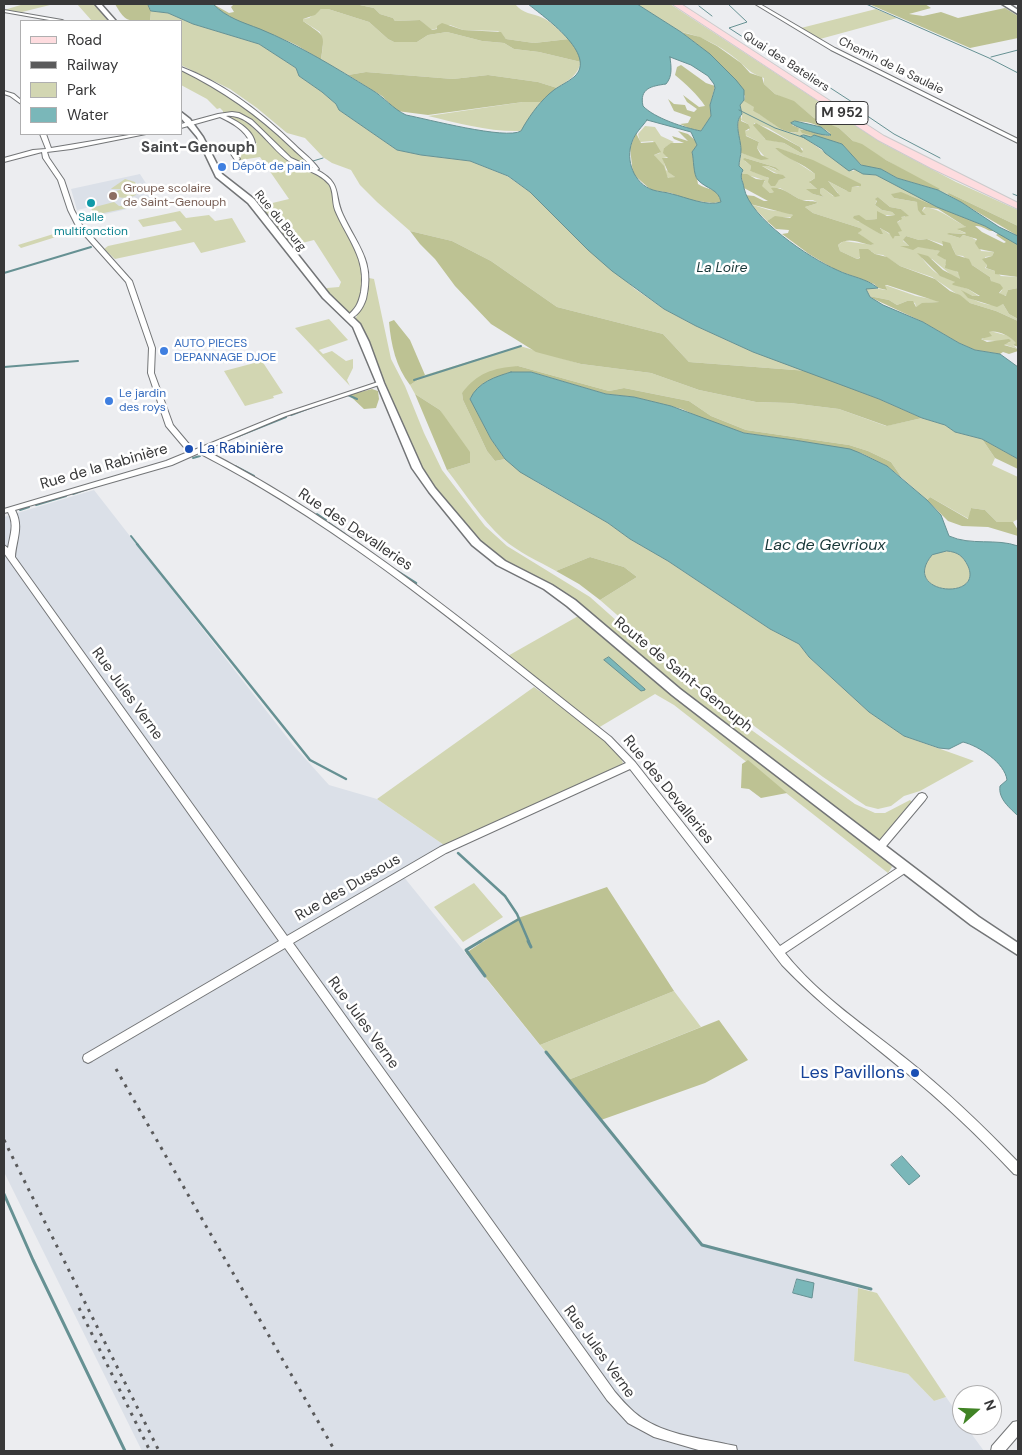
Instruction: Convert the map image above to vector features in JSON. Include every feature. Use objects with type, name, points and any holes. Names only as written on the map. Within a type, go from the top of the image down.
[{"type":"main road","name":"Quai des Bateliers","points":[[676,4],[881,138],[934,166],[1018,206]]},
{"type":"street","points":[[98,4],[112,20]]},
{"type":"street","name":"Chemin de la Saulaie","points":[[757,4],[833,49],[1018,141]]},
{"type":"street","points":[[1005,4],[1018,12]]},
{"type":"street","points":[[4,11],[56,20]]},
{"type":"street","points":[[182,68],[215,85],[241,102],[288,141],[316,170]]},
{"type":"street","points":[[4,92],[12,95],[20,102]]},
{"type":"street","name":"Rue du Bourg","points":[[182,115],[190,123],[219,175],[251,201],[326,296],[349,318]]},
{"type":"street","points":[[182,126],[222,116],[241,115],[288,159],[316,170],[334,185],[337,209],[366,268],[368,277],[363,299],[357,312],[349,318]]},
{"type":"street","points":[[208,153],[248,146],[253,140],[236,122],[222,116]]},
{"type":"street","points":[[43,135],[46,158],[61,180],[71,210],[79,226],[129,281],[152,348],[151,374],[170,426],[196,451]]},
{"type":"street","points":[[4,160],[46,150],[137,135]]},
{"type":"street","points":[[230,149],[236,159]]},
{"type":"street","name":"Route de Saint-Genouph","points":[[349,318],[366,342],[380,383],[417,468],[432,490],[476,543],[501,563],[548,587],[571,603],[676,692],[975,921],[1018,950]]},
{"type":"street","name":"Rue de la Rabinière","points":[[7,510],[169,463],[284,415],[380,383]]},
{"type":"street","name":"Rue des Devalleries","points":[[196,451],[234,468],[316,518],[423,593],[608,739],[632,764],[779,952],[817,995],[915,1073],[996,1147],[1018,1170]]},
{"type":"street","points":[[7,510],[15,515],[18,528],[11,544],[11,557]]},
{"type":"street","name":"Rue Jules Verne","points":[[4,548],[623,1411],[644,1426],[660,1433],[731,1451]]},
{"type":"street","name":"Rue des Dussous","points":[[88,1058],[455,844],[632,764]]},
{"type":"street","points":[[879,848],[922,797]]},
{"type":"street","points":[[779,952],[905,868]]},
{"type":"street","points":[[998,1451],[1018,1427]]},
{"type":"shaded area","name":"Groupe scolaire de Saint-Genouph","points":[[140,174],[158,202],[101,215],[91,207],[77,210],[71,189]]},
{"type":"shaded area","points":[[94,490],[293,745],[329,785],[377,799],[444,845],[399,871],[699,1242],[858,1288],[854,1361],[908,1374],[934,1401],[946,1397],[952,1406],[952,1435],[972,1435],[984,1451],[142,1451],[4,1172],[4,517]]},
{"type":"green space","points":[[24,4],[54,4],[22,12],[4,10]]},
{"type":"green space","points":[[77,4],[95,4],[107,20],[91,20]]},
{"type":"green space","points":[[115,4],[148,4],[151,11],[150,20],[128,20],[122,15]]},
{"type":"green space","points":[[213,4],[229,13],[234,12],[231,7],[234,4],[355,4],[374,8],[380,14],[393,18],[395,21],[420,20],[432,30],[437,29],[437,26],[442,23],[463,30],[501,32],[506,39],[534,43],[569,39],[581,57],[581,62],[539,52],[514,49],[504,43],[482,41],[447,32],[428,35],[417,42],[394,42],[369,22],[328,9],[321,9],[315,15],[303,19],[322,36],[321,60],[290,42],[230,17]]},
{"type":"green space","points":[[355,4],[515,4],[524,12],[546,20],[569,39],[534,43],[506,39],[498,31],[463,30],[450,25],[431,30],[420,20],[395,21],[393,18],[380,14],[374,8]]},
{"type":"green space","points":[[637,4],[670,4],[882,143],[956,182],[1018,210],[1018,226],[949,193],[938,190],[853,141],[839,128],[814,118],[797,104],[775,94],[764,84],[764,78],[751,72],[723,49],[702,38],[681,32]]},
{"type":"green space","points":[[869,4],[925,4],[931,8],[909,14],[923,16],[941,12],[958,18],[1005,8],[1018,16],[1018,38],[970,48]]},
{"type":"green space","points":[[321,9],[328,9],[369,22],[394,42],[417,42],[428,35],[447,32],[482,41],[504,43],[514,49],[539,52],[581,62],[575,75],[557,88],[538,82],[488,75],[453,79],[366,72],[348,75],[321,60],[323,46],[320,32],[303,21],[303,19],[309,18]]},
{"type":"green space","points":[[876,9],[897,18],[820,39],[801,28]]},
{"type":"green space","points":[[151,11],[168,13],[193,24],[259,44],[296,68],[299,76],[322,92],[336,104],[339,110],[397,150],[470,161],[507,176],[530,192],[561,223],[635,289],[664,309],[753,352],[808,371],[689,362],[663,334],[557,307],[491,261],[452,241],[410,231],[360,185],[351,170],[332,163],[323,157],[305,138],[287,133],[230,89],[182,65],[182,20],[150,20]]},
{"type":"green space","points":[[681,32],[700,37],[717,46],[741,63],[750,73],[762,77],[764,84],[775,94],[794,101],[814,118],[839,128],[853,141],[862,144],[886,160],[940,189],[897,178],[881,169],[864,167],[842,144],[802,133],[800,130],[804,129],[830,136],[830,133],[817,125],[808,122],[793,122],[792,125],[799,128],[798,132],[781,129],[753,111],[754,107],[744,101],[745,96],[723,69],[700,46]]},
{"type":"green space","points":[[681,65],[706,83],[715,86],[710,105],[711,116],[701,131],[680,124],[688,123],[691,117],[674,111],[668,99],[674,104],[685,105],[687,110],[694,112],[697,109],[687,102],[683,95],[699,107],[705,106],[691,89],[675,75],[677,67]]},
{"type":"green space","points":[[182,69],[200,78],[235,100],[314,168],[290,159],[242,115],[236,112],[223,115],[223,111],[220,108],[217,109],[207,99],[182,86]]},
{"type":"green space","points":[[366,72],[453,79],[488,75],[538,82],[557,88],[541,102],[523,102],[428,115],[397,111],[382,96],[348,75]]},
{"type":"green space","points":[[744,100],[755,107],[753,111],[779,128],[796,133],[799,128],[803,129],[801,130],[803,133],[813,135],[811,137],[801,135],[846,168],[853,171],[856,169],[863,174],[876,175],[930,203],[897,193],[892,194],[894,198],[917,202],[922,211],[926,207],[932,208],[965,226],[966,228],[959,230],[967,234],[949,233],[950,235],[960,238],[963,235],[971,237],[977,241],[981,251],[994,252],[992,256],[985,257],[987,265],[985,268],[995,271],[1001,276],[1018,277],[1018,288],[1008,290],[1007,296],[999,294],[1002,290],[991,281],[990,277],[972,265],[963,256],[956,255],[952,247],[942,242],[945,245],[927,239],[919,240],[906,236],[903,241],[909,246],[901,246],[922,247],[940,251],[947,262],[945,265],[959,273],[960,279],[956,279],[932,259],[922,258],[936,272],[954,280],[956,285],[968,289],[980,297],[962,291],[970,298],[992,305],[1003,304],[1009,314],[1018,319],[1018,321],[996,311],[970,303],[932,277],[900,266],[883,255],[875,254],[871,251],[857,259],[840,251],[838,245],[844,241],[873,245],[858,233],[860,228],[813,213],[805,207],[818,203],[813,200],[801,200],[780,188],[770,193],[761,186],[765,181],[741,174],[743,172],[739,167],[741,153],[761,159],[764,156],[757,148],[759,142],[745,135],[745,131],[749,130],[748,124],[741,120],[740,105]],"holes":[[[754,123],[768,128],[800,147],[803,149],[801,153],[784,143],[765,139]],[[775,148],[802,156],[861,185],[852,187],[847,191],[828,181],[838,193],[833,196],[823,188],[820,189],[820,193],[824,197],[813,194],[810,190],[817,189],[810,183],[815,178],[815,174]],[[745,158],[775,167],[776,170],[768,166],[762,166],[786,178],[776,183],[769,181],[770,179],[763,175],[750,171],[751,166],[745,161]],[[878,197],[890,207],[901,209],[905,213],[905,217],[900,217],[900,221],[897,222],[900,229],[894,237],[882,229],[879,229],[882,233],[880,234],[864,223],[857,221],[877,219],[877,215],[895,215],[875,205]]]},
{"type":"green space","points":[[523,102],[541,102],[521,131],[485,129],[428,116]]},
{"type":"green space","points":[[226,115],[240,116],[287,159],[313,170],[331,185],[335,210],[355,248],[364,271],[360,305],[351,314],[325,291],[327,288],[339,287],[341,282],[314,240],[290,246],[260,206],[289,199],[260,157],[241,160],[233,151],[257,144],[247,130]]},
{"type":"green space","points":[[741,115],[741,121],[748,124],[750,128],[745,131],[746,136],[759,142],[757,148],[761,155],[769,159],[761,160],[741,153],[738,123]]},
{"type":"green space","points":[[756,123],[800,147],[803,152],[801,153],[784,143],[766,140],[753,125]]},
{"type":"green space","points":[[645,126],[655,127],[661,136],[674,142],[664,148],[668,157],[663,158],[666,170],[675,177],[669,179],[654,155],[660,153],[653,141],[640,142],[638,134]]},
{"type":"green space","points":[[678,131],[688,134],[696,141],[697,146],[692,152],[698,184],[718,194],[721,202],[688,200],[671,193],[651,190],[633,174],[630,148],[636,133],[641,143],[655,142],[661,152],[654,155],[664,166],[668,178],[675,177],[668,172],[662,158],[668,158],[663,153],[664,148],[671,143],[684,143],[674,139],[672,136],[688,141]]},
{"type":"green space","points":[[775,148],[813,160],[861,184],[861,186],[852,187],[851,192],[849,192],[828,181],[840,196],[835,197],[823,188],[820,189],[820,193],[824,197],[813,194],[806,189],[817,189],[809,182],[815,178],[815,174]]},
{"type":"green space","points":[[743,159],[775,167],[780,171],[768,166],[762,166],[786,178],[779,180],[775,186],[771,186],[768,182],[769,178],[750,171],[751,166]]},
{"type":"green space","points":[[741,174],[765,180],[762,186],[770,193],[774,192],[771,188],[779,188],[802,200],[818,203],[805,207],[813,213],[860,228],[862,230],[858,233],[874,244],[846,241],[838,245],[840,251],[857,259],[860,258],[859,249],[868,249],[875,254],[887,257],[900,266],[935,279],[970,303],[996,311],[1018,321],[1018,347],[1013,345],[1016,343],[1011,338],[996,332],[989,332],[992,336],[981,339],[987,342],[1009,339],[1011,341],[1004,345],[1018,349],[1018,351],[1000,354],[975,350],[869,296],[889,300],[897,305],[913,301],[916,307],[922,303],[939,302],[887,285],[885,285],[887,290],[878,288],[874,284],[834,269],[809,254],[782,234],[788,233],[789,230],[776,229],[767,221],[775,216],[790,218],[793,215],[750,204],[745,195],[768,201],[744,188]]},
{"type":"green space","points":[[125,179],[135,182],[137,186],[132,187],[136,195],[121,198],[116,196],[118,195],[116,191],[123,189],[111,189]]},
{"type":"green space","points":[[901,192],[985,226],[995,231],[975,226],[982,232],[1004,243],[1006,242],[996,235],[999,233],[1018,245],[1018,277],[995,274],[995,271],[986,268],[987,265],[982,259],[992,256],[994,252],[979,249],[975,243],[977,239],[963,235],[960,238],[947,234],[965,234],[957,229],[966,227],[938,209],[924,207],[922,211],[926,215],[922,215],[918,210],[917,202],[894,198],[891,194]]},
{"type":"green space","points":[[949,193],[1018,226],[1018,236],[947,194]]},
{"type":"green space","points":[[878,197],[890,207],[901,209],[909,216],[901,217],[902,219],[897,222],[902,231],[898,232],[900,236],[895,236],[893,239],[889,233],[880,228],[883,234],[853,218],[859,215],[866,220],[877,219],[877,211],[887,216],[895,215],[875,205],[877,201],[875,199]]},
{"type":"green space","points":[[114,202],[119,206],[137,206],[94,215],[91,208]]},
{"type":"green space","points":[[750,204],[769,210],[786,212],[794,216],[775,217],[767,221]]},
{"type":"green space","points":[[180,211],[186,218],[209,215],[215,221],[232,218],[246,242],[201,253],[194,242],[115,259],[104,249],[108,246],[182,230],[175,221],[143,227],[138,220]]},
{"type":"green space","points":[[76,227],[78,230],[21,248],[18,245]]},
{"type":"green space","points":[[410,231],[452,241],[491,261],[557,307],[663,334],[689,362],[808,371],[922,418],[887,426],[839,409],[790,403],[756,402],[699,390],[651,373],[581,364],[536,352],[491,324],[455,286],[435,259]]},
{"type":"green space","points":[[906,236],[919,240],[927,239],[943,246],[942,241],[950,243],[956,255],[969,259],[972,265],[990,277],[991,281],[1000,284],[1003,288],[999,293],[1006,296],[1008,290],[1018,288],[1018,319],[1009,314],[1003,304],[997,307],[968,298],[961,290],[973,296],[980,296],[968,289],[953,285],[955,282],[940,276],[917,253],[928,256],[943,270],[960,279],[958,272],[945,268],[946,260],[937,255],[940,251],[918,247],[913,250],[900,246],[909,246],[903,240]]},
{"type":"green space","points":[[369,278],[374,279],[391,359],[405,386],[424,433],[442,470],[485,526],[507,546],[590,597],[663,662],[729,714],[855,804],[875,813],[885,813],[910,800],[912,802],[882,839],[875,840],[675,686],[567,594],[508,563],[481,542],[419,467],[375,362],[369,342],[355,319],[362,307]]},
{"type":"green space","points":[[885,285],[939,302],[926,303],[916,307],[915,303],[907,301],[897,305],[889,300],[869,296],[866,288],[886,290]]},
{"type":"green space","points":[[329,319],[348,340],[319,350],[323,354],[332,351],[346,361],[353,359],[353,368],[347,380],[350,386],[295,328]]},
{"type":"green space","points":[[394,320],[410,340],[425,375],[410,385],[401,371],[391,339],[389,322]]},
{"type":"green space","points":[[990,331],[1009,336],[1017,343],[1013,345],[1018,349],[1003,344],[1010,342],[982,340]]},
{"type":"green space","points":[[520,346],[581,364],[651,373],[699,390],[756,402],[790,403],[839,409],[886,426],[922,418],[945,425],[955,432],[982,439],[995,458],[992,465],[1018,477],[1018,519],[1013,522],[997,522],[985,510],[971,508],[969,519],[930,497],[927,500],[902,478],[891,462],[868,451],[849,445],[746,430],[711,416],[689,401],[624,388],[609,391],[518,366],[462,393],[463,400],[487,451],[495,461],[505,459],[538,483],[608,523],[770,629],[799,644],[809,657],[869,712],[904,736],[974,761],[920,791],[904,796],[891,806],[878,809],[866,806],[823,777],[688,677],[600,600],[637,577],[624,567],[590,557],[556,571],[503,539],[480,514],[447,470],[470,463],[440,410],[415,394],[410,385],[425,375]]},
{"type":"green space","points":[[262,361],[283,393],[273,396],[274,398],[245,406],[224,371]]},
{"type":"green space","points":[[518,366],[609,391],[624,388],[689,401],[711,416],[746,430],[849,445],[868,451],[891,462],[902,478],[887,466],[861,453],[794,440],[744,433],[703,419],[682,409],[634,397],[606,394],[531,372],[511,372],[487,381],[470,398],[491,439],[505,459],[495,461],[487,451],[463,400],[462,393],[480,376],[486,373],[501,368]]},
{"type":"green space","points":[[372,389],[378,391],[379,399],[376,408],[364,409],[349,395]]},
{"type":"green space","points":[[415,394],[440,410],[470,452],[470,463],[447,470]]},
{"type":"green space","points":[[982,439],[1018,459],[1018,469],[995,458]]},
{"type":"green space","points":[[930,497],[968,519],[971,508],[985,510],[997,522],[1013,522],[1018,530],[1018,536],[988,527],[962,526],[948,521],[927,500]]},
{"type":"green space","points":[[947,551],[960,555],[968,566],[970,577],[964,585],[955,589],[944,589],[933,585],[926,578],[925,568],[932,555]]},
{"type":"green space","points":[[590,557],[624,567],[637,577],[600,600],[579,584],[556,571]]},
{"type":"green space","points":[[580,615],[709,722],[890,863],[892,867],[888,873],[674,705],[655,694],[598,728],[506,657]]},
{"type":"green space","points":[[534,687],[598,734],[619,755],[623,763],[617,768],[444,845],[377,799]]},
{"type":"green space","points":[[748,760],[787,793],[761,798],[749,789],[741,788],[742,764]]},
{"type":"green space","points":[[474,883],[503,917],[463,942],[434,907]]},
{"type":"green space","points":[[607,887],[674,991],[540,1045],[466,953],[518,918]]},
{"type":"green space","points":[[674,991],[701,1027],[568,1080],[540,1045]]},
{"type":"green space","points":[[719,1020],[748,1060],[705,1083],[601,1120],[568,1080]]},
{"type":"green space","points":[[858,1288],[877,1293],[946,1397],[934,1401],[908,1374],[854,1361]]},
{"type":"water","name":"La Loire","points":[[148,4],[213,4],[229,16],[275,35],[317,57],[376,93],[406,115],[484,131],[513,133],[521,131],[545,98],[574,77],[580,68],[579,58],[574,47],[566,37],[528,4],[637,4],[681,32],[710,54],[744,90],[744,100],[740,105],[742,114],[738,122],[741,150],[739,166],[743,170],[741,175],[749,200],[757,212],[769,224],[797,247],[825,264],[878,288],[866,289],[870,297],[883,305],[923,322],[975,350],[1000,354],[1018,367],[1018,459],[982,439],[955,432],[945,425],[922,418],[879,399],[753,352],[696,326],[664,309],[612,271],[588,250],[530,192],[508,176],[470,161],[397,150],[339,110],[336,104],[322,92],[299,76],[296,68],[259,44],[193,24],[168,13],[151,11]],"holes":[[[670,57],[691,65],[708,76],[714,84],[715,88],[710,105],[711,116],[701,131],[654,115],[643,106],[642,100],[645,92],[652,87],[666,84],[670,78]],[[647,120],[691,132],[697,145],[692,152],[696,178],[718,194],[721,202],[696,201],[653,190],[646,187],[636,177],[631,164],[630,149],[635,136]]]},
{"type":"water","points":[[795,121],[821,127],[831,135],[804,130],[791,123]]},
{"type":"water","points":[[814,135],[842,144],[861,165],[881,169],[897,178],[938,190],[961,202],[999,227],[1018,236],[1018,245],[985,226],[937,207],[876,175],[863,174],[854,169],[849,171],[822,149],[801,136],[811,137]]},
{"type":"water","name":"Lac de Gevrioux","points":[[511,372],[531,372],[606,394],[634,397],[671,406],[744,433],[850,449],[887,466],[927,500],[941,515],[949,536],[966,541],[1001,542],[1018,546],[1018,816],[1005,803],[1001,795],[1000,786],[1007,780],[1002,767],[983,751],[963,742],[949,749],[939,748],[904,736],[869,712],[809,657],[799,644],[770,629],[608,523],[520,472],[505,459],[491,439],[470,399],[482,384]],"holes":[[[947,551],[960,555],[964,560],[968,566],[970,577],[964,585],[955,589],[944,589],[933,585],[926,578],[925,568],[932,555]]]},
{"type":"water","points":[[609,657],[645,690],[641,691],[604,660]]},
{"type":"water","points":[[902,1156],[920,1176],[909,1185],[891,1165]]},
{"type":"water","points":[[797,1279],[814,1283],[812,1298],[793,1293]]},
{"type":"waterway","points":[[699,4],[716,4]]},
{"type":"waterway","points":[[728,4],[747,22],[729,28],[769,54]]},
{"type":"waterway","points":[[866,4],[989,58],[1018,73]]},
{"type":"waterway","points":[[699,6],[712,16]]},
{"type":"waterway","points":[[991,57],[1018,50]]},
{"type":"waterway","points":[[772,55],[805,72]]},
{"type":"waterway","points":[[812,76],[852,102],[860,111],[894,134],[940,158]]},
{"type":"waterway","points":[[739,110],[775,128],[805,138]]},
{"type":"waterway","points":[[313,161],[323,158]]},
{"type":"waterway","points":[[270,167],[272,171]]},
{"type":"waterway","points":[[1013,194],[1018,196]]},
{"type":"waterway","points":[[4,273],[91,247]]},
{"type":"waterway","points":[[414,380],[521,346]]},
{"type":"waterway","points":[[4,367],[78,361]]},
{"type":"waterway","points":[[348,395],[357,399]]},
{"type":"waterway","points":[[291,415],[323,403]]},
{"type":"waterway","points":[[236,437],[286,417]]},
{"type":"waterway","points":[[193,458],[200,456]]},
{"type":"waterway","points":[[235,466],[254,476]]},
{"type":"waterway","points":[[73,494],[96,486]]},
{"type":"waterway","points":[[36,505],[66,496]]},
{"type":"waterway","points":[[20,510],[29,507]]},
{"type":"waterway","points":[[317,514],[326,520]]},
{"type":"waterway","points":[[329,523],[345,534]]},
{"type":"waterway","points":[[131,536],[138,545]]},
{"type":"waterway","points":[[351,538],[357,543]]},
{"type":"waterway","points":[[137,544],[310,760],[346,779]]},
{"type":"waterway","points":[[397,571],[416,583]]},
{"type":"waterway","points":[[458,853],[505,896],[517,914],[529,942]]},
{"type":"waterway","points":[[479,942],[519,919]]},
{"type":"waterway","points":[[481,941],[466,950],[485,976]]},
{"type":"waterway","points":[[528,941],[531,947]]},
{"type":"waterway","points":[[546,1052],[702,1245],[871,1289]]},
{"type":"waterway","points":[[4,1194],[33,1260],[125,1451]]},
{"type":"railway","points":[[116,1069],[335,1451]]},
{"type":"railway","points":[[4,1140],[159,1451]]},
{"type":"railway","points":[[79,1308],[150,1451]]},
{"type":"place","name":"Dépôt de pain","points":[[222,167]]},
{"type":"place","name":"Groupe scolaire de Saint-Genouph","points":[[113,196]]},
{"type":"place","name":"Salle multifonction","points":[[91,203]]},
{"type":"place","name":"AUTO PIECES DEPANNAGE DJOE","points":[[164,351]]},
{"type":"place","name":"Le jardin des roys","points":[[109,401]]},
{"type":"place","name":"La Rabinière","points":[[189,449]]},
{"type":"place","name":"Les Pavillons","points":[[915,1073]]},
{"type":"district","name":"Saint-Genouph","points":[[198,148]]}]
